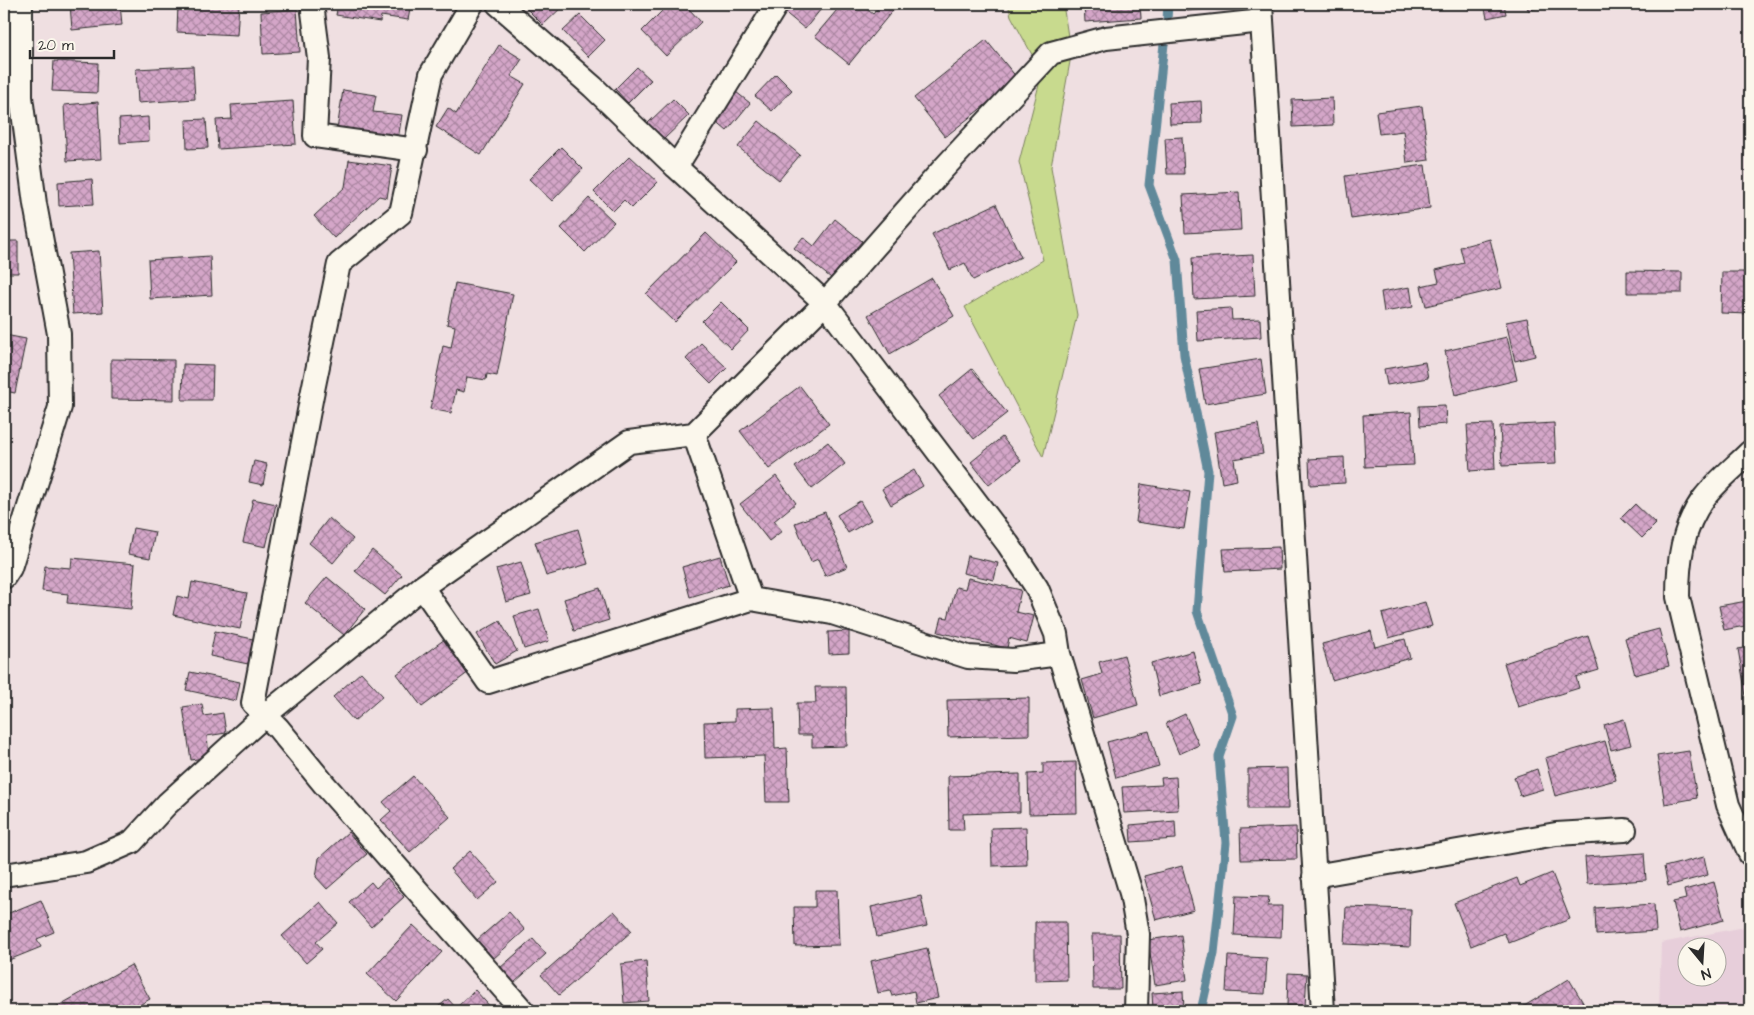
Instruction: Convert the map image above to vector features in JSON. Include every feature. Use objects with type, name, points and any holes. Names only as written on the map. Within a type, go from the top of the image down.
[{"type":"street","points":[[4,577],[10,568],[60,408],[59,334],[35,204],[21,97],[20,4]]},
{"type":"street","points":[[312,4],[320,58],[315,136],[416,150]]},
{"type":"street","points":[[472,4],[431,74],[401,213],[339,264],[312,395],[254,703],[264,716],[278,728],[324,784],[523,1011]]},
{"type":"street","points":[[498,4],[593,87],[676,167],[825,303],[1008,544],[1037,588],[1056,634],[1059,654],[1131,893],[1138,934],[1136,1011]]},
{"type":"street","points":[[676,167],[777,4]]},
{"type":"street","points":[[4,875],[86,862],[132,842],[166,804],[264,716],[422,587],[630,442],[694,434],[825,303],[942,169],[1051,53],[1106,38],[1261,12],[1322,1011]]},
{"type":"street","points":[[694,434],[751,599]]},
{"type":"street","points":[[1750,452],[1704,498],[1686,531],[1678,563],[1678,597],[1728,805],[1750,854]]},
{"type":"street","points":[[422,587],[488,682],[751,599],[832,613],[968,657],[1013,660],[1059,654]]},
{"type":"street","points":[[1314,876],[1556,834],[1625,830]]},
{"type":"shaded area","points":[[1750,926],[1750,1011],[1659,1011],[1661,943],[1676,940],[1676,988],[1726,988],[1726,938],[1687,938]]},
{"type":"green space","points":[[1008,4],[1063,4],[1071,56],[1051,167],[1077,315],[1043,457],[965,307],[1043,260],[1019,162],[1042,73],[1011,16]]},
{"type":"building","points":[[70,4],[120,4],[122,25],[72,30]]},
{"type":"building","points":[[178,4],[239,4],[237,35],[177,32]]},
{"type":"building","points":[[338,4],[411,4],[408,20],[381,16],[380,22],[336,15]]},
{"type":"building","points":[[522,4],[565,4],[543,25]]},
{"type":"building","points":[[669,4],[694,4],[689,9],[701,22],[666,56],[642,31]]},
{"type":"building","points":[[787,4],[825,4],[805,29],[782,10]]},
{"type":"building","points":[[842,4],[860,4],[873,14],[882,4],[887,4],[894,9],[849,64],[815,36]]},
{"type":"building","points":[[1084,4],[1140,4],[1141,18],[1085,22]]},
{"type":"building","points":[[1186,4],[1231,4],[1231,7],[1187,11]]},
{"type":"building","points":[[1484,4],[1504,4],[1506,14],[1487,18]]},
{"type":"building","points":[[1527,4],[1561,4],[1528,10]]},
{"type":"building","points":[[297,9],[300,52],[263,54],[261,12]]},
{"type":"building","points":[[580,15],[605,40],[588,57],[563,31]]},
{"type":"building","points":[[986,40],[1018,79],[945,137],[914,98]]},
{"type":"building","points":[[499,45],[522,59],[511,76],[525,84],[481,155],[436,127],[448,108],[456,114]]},
{"type":"building","points":[[54,61],[98,63],[97,93],[52,91]]},
{"type":"building","points":[[193,66],[195,99],[138,103],[136,69]]},
{"type":"building","points":[[637,67],[651,80],[628,103],[615,89]]},
{"type":"building","points":[[776,74],[792,90],[772,111],[755,96]]},
{"type":"building","points":[[343,90],[376,95],[373,112],[402,115],[398,139],[337,130]]},
{"type":"building","points":[[736,92],[750,103],[727,131],[714,120]]},
{"type":"building","points":[[1332,98],[1333,125],[1293,127],[1292,100]]},
{"type":"building","points":[[673,99],[689,115],[664,139],[648,123]]},
{"type":"building","points":[[293,101],[296,144],[218,149],[216,120],[232,119],[231,105]]},
{"type":"building","points":[[1201,101],[1202,123],[1170,124],[1169,103]]},
{"type":"building","points":[[98,102],[101,159],[67,161],[64,105]]},
{"type":"building","points":[[1422,106],[1429,160],[1407,163],[1403,131],[1379,134],[1376,112]]},
{"type":"building","points":[[148,117],[149,141],[120,143],[119,119]]},
{"type":"building","points":[[206,119],[208,148],[187,149],[186,120]]},
{"type":"building","points":[[759,121],[800,155],[779,180],[738,147]]},
{"type":"building","points":[[1182,137],[1184,174],[1167,174],[1165,138]]},
{"type":"building","points":[[561,147],[583,169],[552,201],[529,179]]},
{"type":"building","points":[[630,156],[658,182],[632,208],[624,200],[613,211],[594,192]]},
{"type":"building","points":[[349,160],[392,166],[387,198],[379,196],[334,238],[314,216],[345,187]]},
{"type":"building","points":[[1425,165],[1430,208],[1351,219],[1345,176]]},
{"type":"building","points":[[92,179],[94,204],[59,206],[58,182]]},
{"type":"building","points":[[1239,192],[1241,230],[1185,233],[1183,195]]},
{"type":"building","points":[[589,198],[614,222],[585,252],[561,228]]},
{"type":"building","points":[[996,204],[1021,257],[973,280],[965,263],[950,270],[932,234]]},
{"type":"building","points":[[835,219],[862,241],[831,278],[794,248],[803,237],[814,246]]},
{"type":"building","points":[[706,233],[736,262],[675,322],[646,294]]},
{"type":"building","points":[[1490,239],[1502,288],[1426,306],[1421,286],[1439,282],[1436,270],[1464,263],[1460,247]]},
{"type":"building","points":[[4,241],[18,241],[18,273],[4,273]]},
{"type":"building","points":[[99,251],[103,312],[73,314],[69,253]]},
{"type":"building","points":[[1253,255],[1255,296],[1194,299],[1192,258]]},
{"type":"building","points":[[210,256],[212,295],[150,299],[148,260]]},
{"type":"building","points":[[1627,271],[1682,272],[1682,293],[1627,293]]},
{"type":"building","points":[[1722,272],[1749,272],[1749,314],[1721,313]]},
{"type":"building","points":[[932,278],[954,316],[890,354],[868,315]]},
{"type":"building","points":[[455,283],[513,294],[497,376],[487,374],[486,380],[467,377],[464,392],[456,390],[451,413],[430,409],[443,346],[451,348],[455,326],[447,324]]},
{"type":"building","points":[[1410,287],[1413,307],[1384,312],[1381,292]]},
{"type":"building","points":[[721,302],[749,330],[731,349],[702,321]]},
{"type":"building","points":[[1231,308],[1232,320],[1260,319],[1261,337],[1198,341],[1196,310]]},
{"type":"building","points":[[1527,318],[1535,356],[1515,361],[1506,322]]},
{"type":"building","points":[[5,335],[26,339],[15,393],[4,391]]},
{"type":"building","points":[[1507,337],[1517,380],[1455,395],[1445,351]]},
{"type":"building","points":[[701,343],[727,368],[711,384],[686,359]]},
{"type":"building","points":[[111,359],[174,360],[174,400],[111,399]]},
{"type":"building","points":[[1261,359],[1266,394],[1205,404],[1199,369]]},
{"type":"building","points":[[1425,362],[1428,378],[1387,385],[1384,369]]},
{"type":"building","points":[[183,364],[213,365],[212,400],[182,400]]},
{"type":"building","points":[[972,369],[1007,413],[974,439],[939,396]]},
{"type":"building","points":[[800,386],[829,424],[769,469],[740,431]]},
{"type":"building","points":[[1445,405],[1446,424],[1420,426],[1419,406]]},
{"type":"building","points":[[1411,412],[1414,465],[1365,467],[1363,415]]},
{"type":"building","points":[[1554,423],[1556,464],[1502,466],[1500,426]]},
{"type":"building","points":[[1258,424],[1263,454],[1234,459],[1237,480],[1222,483],[1214,432]]},
{"type":"building","points":[[1493,424],[1495,469],[1470,471],[1467,425]]},
{"type":"building","points":[[1002,437],[1021,460],[989,485],[971,462]]},
{"type":"building","points":[[828,442],[845,464],[812,489],[795,467]]},
{"type":"building","points":[[1344,457],[1345,483],[1310,485],[1309,459]]},
{"type":"building","points":[[254,461],[267,464],[263,485],[249,482]]},
{"type":"building","points":[[914,470],[923,486],[891,505],[882,489]]},
{"type":"building","points":[[776,476],[796,503],[774,521],[782,531],[769,541],[740,504]]},
{"type":"building","points":[[1141,484],[1190,492],[1184,529],[1136,522]]},
{"type":"building","points":[[253,499],[276,504],[266,547],[243,542]]},
{"type":"building","points":[[860,501],[871,520],[848,533],[837,515]]},
{"type":"building","points":[[1635,504],[1656,524],[1642,538],[1621,518]]},
{"type":"building","points":[[825,512],[847,567],[825,576],[818,559],[811,562],[795,523]]},
{"type":"building","points":[[329,518],[353,539],[333,563],[309,543]]},
{"type":"building","points":[[133,528],[155,532],[150,558],[128,554]]},
{"type":"building","points":[[578,529],[588,564],[546,576],[535,542]]},
{"type":"building","points":[[1279,547],[1280,569],[1225,572],[1223,549]]},
{"type":"building","points":[[372,550],[402,575],[385,595],[355,571]]},
{"type":"building","points":[[720,556],[729,585],[690,597],[682,567]]},
{"type":"building","points":[[967,556],[998,563],[994,580],[963,573]]},
{"type":"building","points":[[72,558],[135,564],[131,609],[67,603],[68,594],[42,591],[45,566],[71,568]]},
{"type":"building","points":[[521,562],[531,595],[506,602],[496,569]]},
{"type":"building","points":[[327,577],[365,609],[344,635],[305,603]]},
{"type":"building","points":[[968,578],[1021,590],[1016,612],[1034,616],[1027,643],[1009,638],[1007,648],[938,632],[942,617],[948,618],[956,587],[965,589]]},
{"type":"building","points":[[192,582],[247,593],[240,629],[173,615],[177,596],[189,599]]},
{"type":"building","points":[[600,588],[609,620],[574,631],[564,599]]},
{"type":"building","points":[[1747,601],[1750,625],[1724,630],[1719,606]]},
{"type":"building","points":[[1425,602],[1432,626],[1389,638],[1382,614]]},
{"type":"building","points":[[539,609],[549,641],[524,649],[514,616]]},
{"type":"building","points":[[500,621],[517,651],[495,664],[477,634]]},
{"type":"building","points":[[1659,629],[1669,666],[1635,675],[1625,638]]},
{"type":"building","points":[[215,631],[253,639],[248,664],[210,656]]},
{"type":"building","points":[[849,631],[849,653],[829,654],[828,632]]},
{"type":"building","points":[[1371,631],[1375,647],[1405,639],[1410,658],[1332,680],[1322,644]]},
{"type":"building","points":[[1588,636],[1599,670],[1576,677],[1579,688],[1518,707],[1504,663]]},
{"type":"building","points":[[445,639],[469,672],[422,707],[397,674]]},
{"type":"building","points":[[1750,647],[1750,701],[1747,702],[1738,649]]},
{"type":"building","points":[[1193,651],[1202,684],[1159,696],[1151,663]]},
{"type":"building","points":[[1124,655],[1138,705],[1093,718],[1082,680],[1102,674],[1099,662]]},
{"type":"building","points":[[190,672],[240,682],[236,701],[186,690]]},
{"type":"building","points":[[361,672],[383,696],[354,721],[333,697]]},
{"type":"building","points":[[815,687],[846,687],[847,746],[812,747],[812,735],[798,735],[797,703],[816,703]]},
{"type":"building","points":[[1029,698],[1029,735],[948,737],[947,700]]},
{"type":"building","points":[[202,704],[204,716],[223,713],[226,733],[207,736],[209,757],[191,760],[183,707]]},
{"type":"building","points":[[774,708],[775,749],[787,748],[789,802],[766,802],[764,756],[705,758],[704,722],[735,721],[735,709]]},
{"type":"building","points":[[1185,714],[1199,745],[1179,754],[1166,723]]},
{"type":"building","points":[[1624,719],[1631,745],[1611,750],[1604,725]]},
{"type":"building","points":[[1149,731],[1159,766],[1116,778],[1107,742]]},
{"type":"building","points":[[1605,741],[1616,780],[1555,796],[1545,758]]},
{"type":"building","points":[[1689,751],[1697,798],[1665,804],[1657,756]]},
{"type":"building","points":[[1076,762],[1077,813],[1029,814],[1028,774],[1043,773],[1043,763]]},
{"type":"building","points":[[1287,768],[1288,809],[1248,809],[1248,769]]},
{"type":"building","points":[[1537,769],[1543,789],[1520,796],[1514,777]]},
{"type":"building","points":[[1020,774],[1020,812],[963,814],[964,830],[949,830],[948,776]]},
{"type":"building","points":[[413,776],[450,817],[410,852],[381,820],[391,811],[383,802]]},
{"type":"building","points":[[1176,777],[1178,810],[1124,813],[1122,787],[1162,785],[1161,778]]},
{"type":"building","points":[[1175,821],[1176,839],[1131,842],[1130,825]]},
{"type":"building","points":[[1026,827],[1027,865],[992,866],[991,828]]},
{"type":"building","points":[[1296,827],[1297,859],[1241,860],[1240,829]]},
{"type":"building","points":[[348,832],[367,854],[327,889],[316,877],[319,858]]},
{"type":"building","points":[[470,851],[498,882],[477,900],[450,869]]},
{"type":"building","points":[[1644,853],[1646,880],[1587,884],[1585,857]]},
{"type":"building","points":[[1704,857],[1708,875],[1668,886],[1664,867]]},
{"type":"building","points":[[1182,866],[1194,910],[1156,920],[1144,876]]},
{"type":"building","points":[[1552,873],[1570,919],[1509,943],[1504,933],[1471,946],[1454,903],[1517,878],[1520,886]]},
{"type":"building","points":[[387,878],[404,897],[371,927],[349,902],[371,882],[376,888]]},
{"type":"building","points":[[1714,882],[1724,920],[1680,932],[1673,902],[1686,899],[1684,890]]},
{"type":"building","points":[[815,890],[837,890],[839,945],[795,946],[794,907],[815,907]]},
{"type":"building","points":[[921,896],[927,926],[877,937],[871,907]]},
{"type":"building","points":[[1236,896],[1269,897],[1268,906],[1282,906],[1281,937],[1234,935]]},
{"type":"building","points":[[41,900],[54,932],[37,939],[41,947],[4,962],[4,915]]},
{"type":"building","points":[[320,902],[338,923],[316,942],[322,949],[306,963],[282,936]]},
{"type":"building","points":[[1654,904],[1656,931],[1596,935],[1595,908]]},
{"type":"building","points":[[1346,907],[1411,909],[1410,947],[1344,944]]},
{"type":"building","points":[[614,911],[632,931],[559,995],[541,975]]},
{"type":"building","points":[[509,912],[525,930],[493,959],[477,940]]},
{"type":"building","points":[[1035,922],[1066,922],[1067,980],[1035,981]]},
{"type":"building","points":[[413,925],[442,952],[396,1001],[367,974]]},
{"type":"building","points":[[1092,934],[1120,934],[1121,989],[1093,989]]},
{"type":"building","points":[[1181,935],[1187,980],[1155,985],[1148,940]]},
{"type":"building","points":[[533,939],[546,954],[514,983],[500,968]]},
{"type":"building","points":[[927,948],[938,998],[916,1003],[914,991],[892,996],[890,991],[878,993],[871,961]]},
{"type":"building","points":[[1228,956],[1267,958],[1265,994],[1226,992]]},
{"type":"building","points":[[646,961],[649,1001],[624,1003],[621,964]]},
{"type":"building","points":[[131,965],[150,999],[129,1011],[49,1011]]},
{"type":"building","points":[[1288,973],[1307,974],[1305,1006],[1287,1006]]},
{"type":"building","points":[[1569,979],[1588,1011],[1516,1011]]},
{"type":"building","points":[[475,990],[494,1011],[433,1011],[448,999],[456,1008]]},
{"type":"building","points":[[1183,991],[1184,1009],[1153,1010],[1152,993]]},
{"type":"waterway","points":[[1167,20],[1168,4]]},
{"type":"waterway","points":[[1164,44],[1149,185],[1177,260],[1184,355],[1208,471],[1197,611],[1233,716],[1219,757],[1226,843],[1214,953],[1201,1011]]}]
